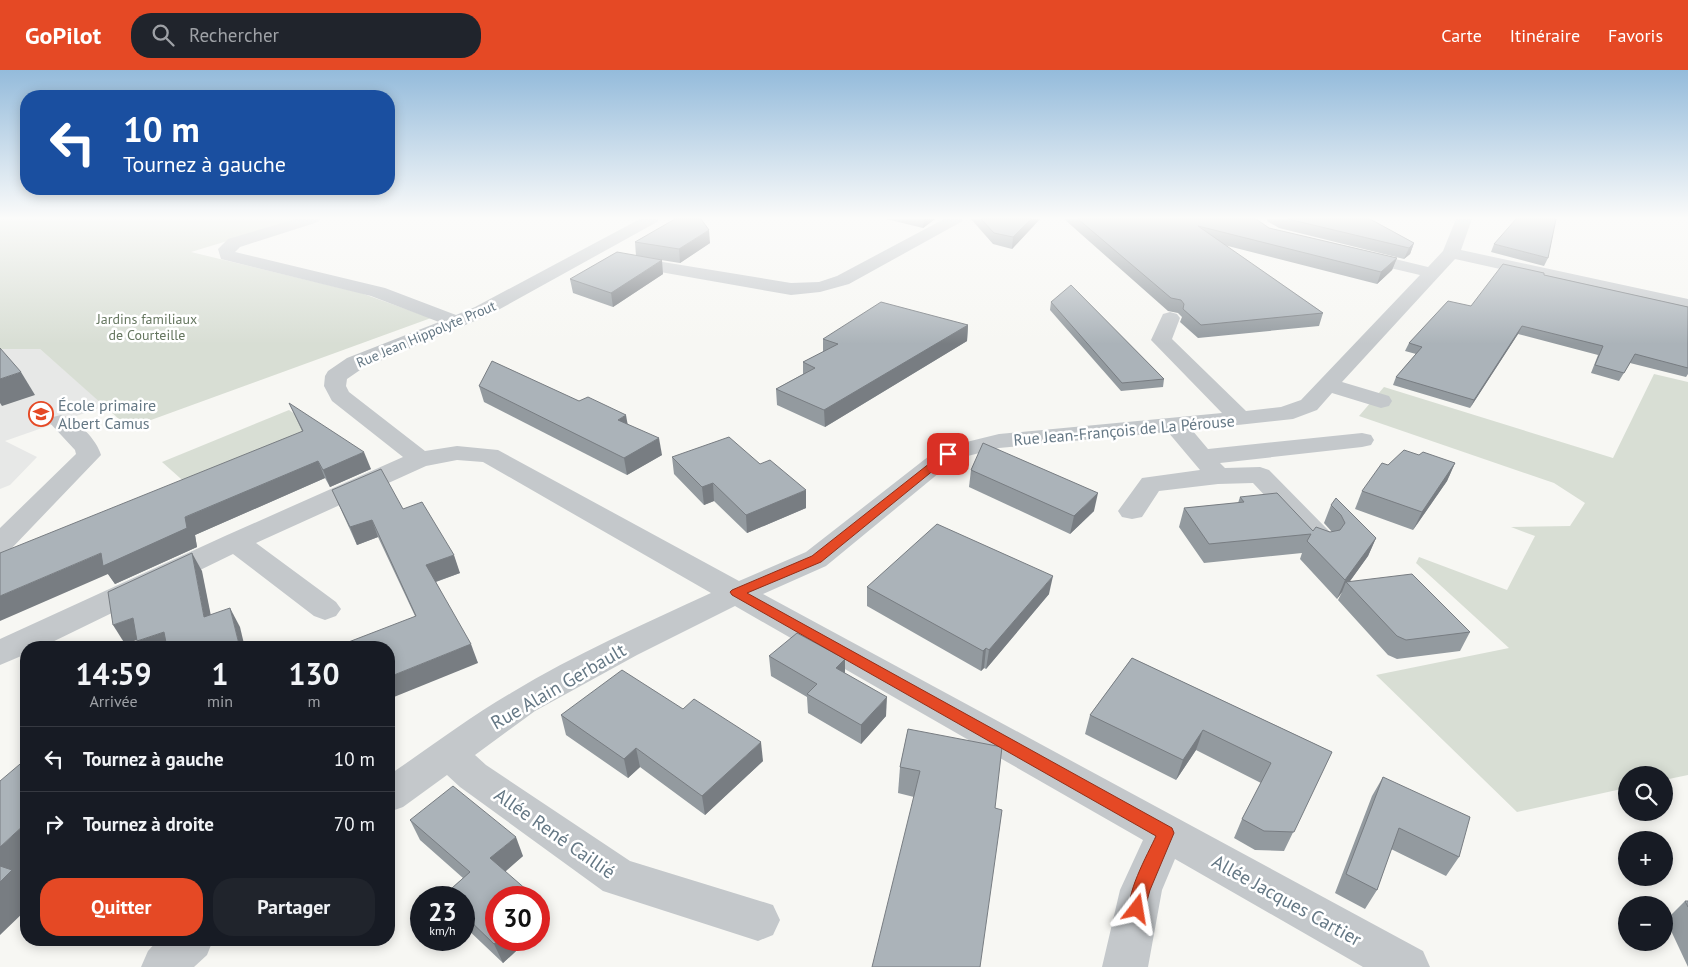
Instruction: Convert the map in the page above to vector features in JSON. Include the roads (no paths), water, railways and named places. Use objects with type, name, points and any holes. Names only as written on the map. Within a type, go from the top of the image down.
[{"type":"street","points":[[252,261],[378,292],[458,322]]},
{"type":"street","name":"Rue Jean Hippolyte Prout","points":[[420,459],[340,396],[335,386],[336,376],[356,363],[458,322],[574,261]]},
{"type":"street","points":[[626,261],[791,288],[820,287],[843,280],[878,261]]},
{"type":"street","points":[[1382,261],[1432,273]]},
{"type":"street","name":"Rue Jean-François de La Pérouse","points":[[737,592],[816,559],[948,454],[999,441],[1285,414],[1309,405],[1444,261]]},
{"type":"street","points":[[1488,261],[1688,305]]},
{"type":"street","points":[[1170,318],[1161,340],[1241,419]]},
{"type":"street","points":[[1328,385],[1381,401]]},
{"type":"street","points":[[0,544],[89,456],[87,448],[61,422]]},
{"type":"street","points":[[1175,425],[1210,467],[1260,475],[1322,540]]},
{"type":"street","points":[[1132,511],[1151,484],[1210,467],[1362,440]]},
{"type":"street","name":"Allée Jacques Cartier","points":[[25,641],[235,542],[420,459],[457,453],[489,455],[1407,967]]},
{"type":"street","points":[[235,542],[325,609]]},
{"type":"street","name":"Rue Alain Gerbault","points":[[395,792],[523,702],[625,646],[737,592]]},
{"type":"street","name":"Allée Jacques Cartier","points":[[0,653],[20,644]]},
{"type":"street","name":"Allée René Caillié","points":[[448,753],[473,776],[618,878],[758,920]]},
{"type":"street","points":[[1125,967],[1141,890],[1166,833]]},
{"type":"street","points":[[164,967],[183,946]]},
{"type":"place","name":"École primaire Albert Camus","points":[[41,414]]},
{"type":"park label","name":"Jardins familiaux de Courteille","points":[[147,328]]}]
